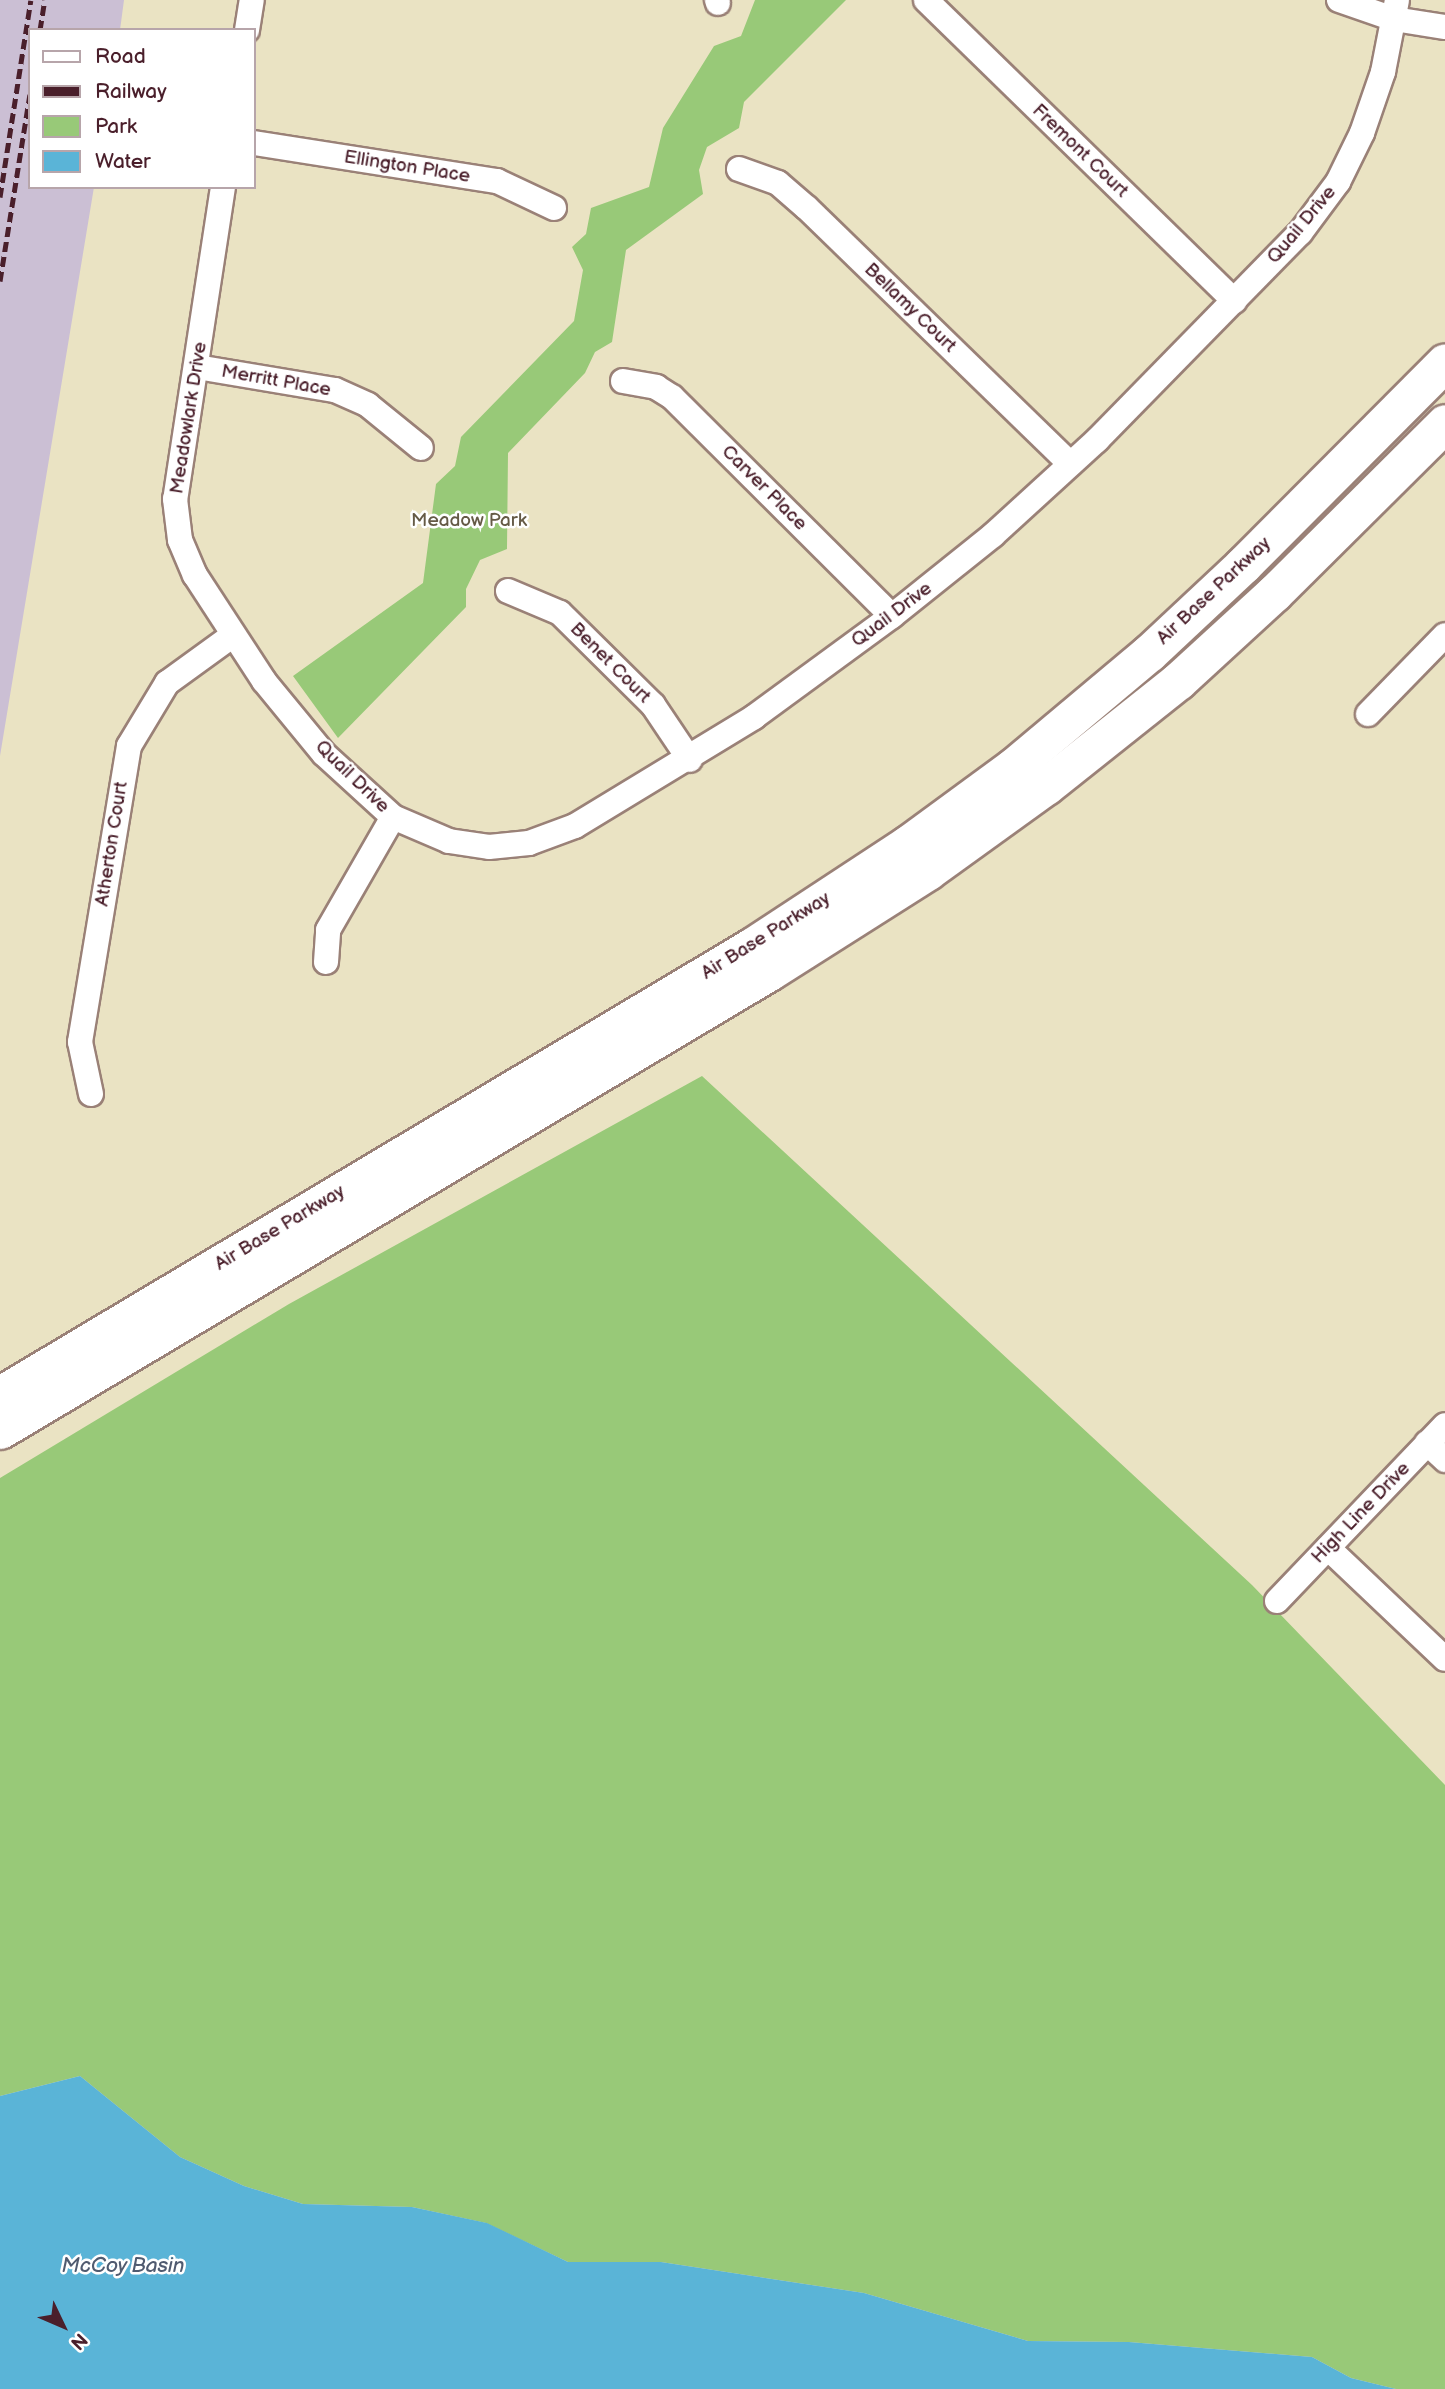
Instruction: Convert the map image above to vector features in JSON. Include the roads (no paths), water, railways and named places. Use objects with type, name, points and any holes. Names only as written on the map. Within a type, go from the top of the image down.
[{"type":"main road","name":"Air Base Parkway","points":[[0,1395],[751,947],[908,844],[1013,767],[1149,653],[1243,565],[1445,362]]},
{"type":"main road","name":"Air Base Parkway","points":[[0,1430],[757,979],[928,871],[1046,786],[1178,681],[1274,593],[1445,423]]},
{"type":"street","points":[[247,28],[252,0]]},
{"type":"street","name":"Fremont Court","points":[[926,0],[1234,301]]},
{"type":"street","points":[[1339,0],[1396,10],[1445,27]]},
{"type":"street","name":"Quail Drive","points":[[232,636],[324,754],[393,817],[449,841],[489,847],[529,843],[575,826],[690,760],[892,616],[993,535],[1070,464],[1234,301],[1300,233],[1338,182],[1379,84],[1396,10]]},
{"type":"street","name":"Ellington Place","points":[[256,143],[497,181],[554,208]]},
{"type":"street","name":"Bellamy Court","points":[[740,169],[778,183],[807,208],[1070,464]]},
{"type":"street","name":"Meadowlark Drive","points":[[223,189],[175,499],[180,540],[232,636]]},
{"type":"street","name":"Merritt Place","points":[[197,367],[335,390],[368,405],[421,448]]},
{"type":"street","name":"Carver Place","points":[[624,381],[656,387],[672,397],[892,616]]},
{"type":"street","name":"Benet Court","points":[[508,591],[560,613],[653,705],[690,760]]},
{"type":"street","points":[[1368,714],[1445,635]]},
{"type":"street","name":"Atherton Court","points":[[90,1094],[79,1042],[129,746],[167,683],[232,636]]},
{"type":"street","points":[[326,962],[328,930],[393,817]]},
{"type":"street","name":"High Line Drive","points":[[1278,1601],[1328,1548],[1436,1452],[1445,1425]]},
{"type":"street","points":[[1328,1548],[1445,1659]]},
{"type":"water","name":"McCoy Basin","points":[[80,2076],[180,2157],[244,2186],[303,2204],[412,2207],[487,2223],[568,2262],[661,2262],[864,2293],[1028,2341],[1129,2342],[1312,2357],[1351,2378],[1396,2389],[0,2389],[0,2096]]},
{"type":"railway","points":[[0,197],[31,0]]},
{"type":"railway","points":[[40,28],[45,0]]},
{"type":"railway","points":[[0,281],[28,106]]},
{"type":"park label","name":"Meadow Park","points":[[469,521]]}]
